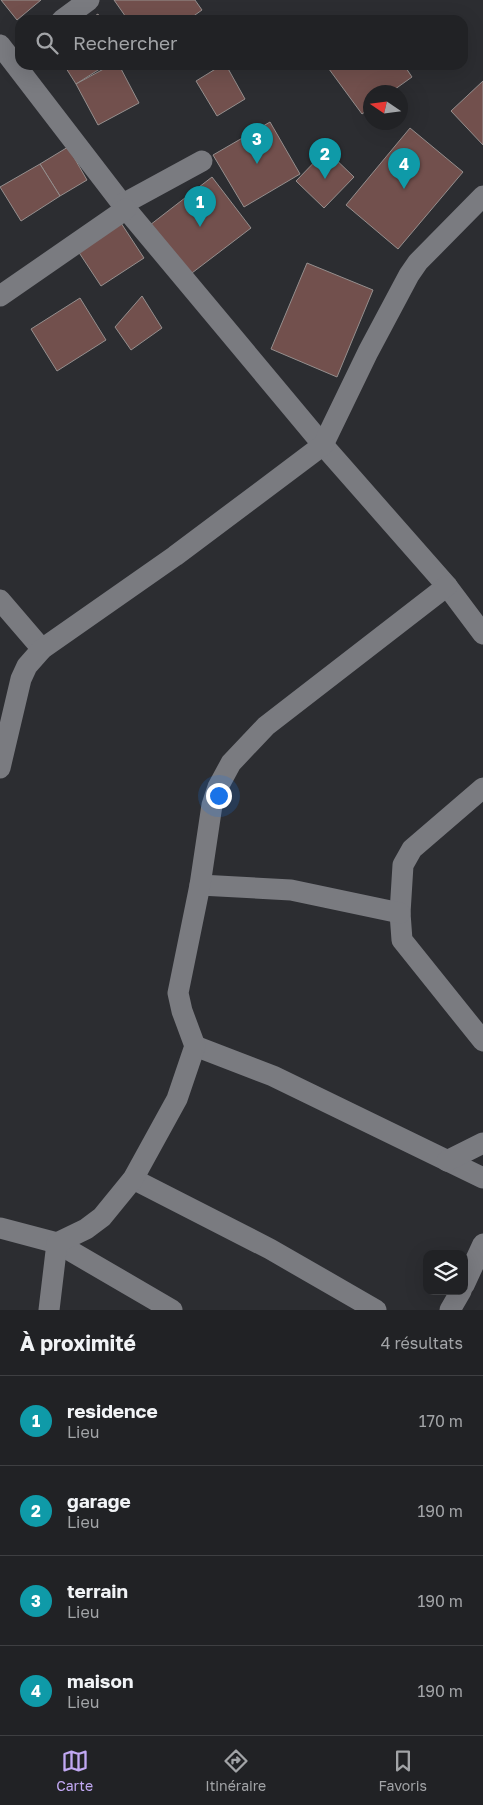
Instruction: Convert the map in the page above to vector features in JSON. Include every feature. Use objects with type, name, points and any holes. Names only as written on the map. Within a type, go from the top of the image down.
[{"type":"street","points":[[69,15],[90,0]]},
{"type":"street","points":[[20,70],[125,207],[323,445],[447,586],[483,634]]},
{"type":"street","points":[[0,296],[125,207],[202,161]]},
{"type":"street","points":[[0,768],[21,679],[27,666],[42,649],[175,556],[323,445],[368,352],[418,262],[483,196]]},
{"type":"street","points":[[57,1243],[86,1229],[102,1217],[132,1179],[177,1099],[195,1046],[182,1011],[178,993],[200,884],[212,806],[218,787],[231,764],[266,726],[447,586]]},
{"type":"street","points":[[0,600],[42,649]]},
{"type":"street","points":[[483,788],[412,849],[403,865],[400,913],[402,940],[483,1041]]},
{"type":"street","points":[[200,884],[291,890],[400,913]]},
{"type":"street","points":[[195,1046],[273,1076],[483,1178]]},
{"type":"street","points":[[447,1161],[483,1143]]},
{"type":"street","points":[[132,1179],[270,1249],[376,1310]]},
{"type":"street","points":[[0,1228],[57,1243],[172,1310]]},
{"type":"street","points":[[49,1310],[57,1243]]},
{"type":"street","points":[[468,1276],[483,1244]]},
{"type":"street","points":[[450,1310],[458,1295]]},
{"type":"building","points":[[1,0],[41,0],[23,15],[15,15],[15,18]]},
{"type":"building","points":[[114,0],[195,0],[202,10],[195,15],[124,15]]},
{"type":"building","points":[[67,70],[98,70],[76,84]]},
{"type":"building","points":[[102,70],[122,70],[139,103],[98,125],[76,84]]},
{"type":"building","points":[[214,70],[229,70],[245,99],[217,116],[196,81]]},
{"type":"building","points":[[330,70],[407,70],[412,77],[401,85],[363,85],[363,113]]},
{"type":"building","points":[[483,81],[483,145],[451,111]]},
{"type":"building","points":[[270,122],[300,174],[244,207],[213,155]]},
{"type":"building","points":[[410,128],[463,172],[398,249],[346,205]]},
{"type":"building","points":[[68,147],[87,180],[60,196],[40,164]]},
{"type":"building","points":[[326,150],[354,177],[324,208],[296,181]]},
{"type":"building","points":[[40,164],[60,196],[21,221],[0,187]]},
{"type":"building","points":[[212,177],[251,228],[188,276],[150,225]]},
{"type":"building","points":[[121,223],[144,258],[101,286],[78,251]]},
{"type":"building","points":[[307,263],[373,290],[337,377],[271,349]]},
{"type":"building","points":[[142,296],[162,328],[131,350],[115,327]]},
{"type":"building","points":[[80,298],[106,340],[57,371],[31,329]]},
{"type":"place","name":"terrain","points":[[257,164]]},
{"type":"place","name":"garage","points":[[325,179]]},
{"type":"place","name":"maison","points":[[404,189]]},
{"type":"place","name":"residence","points":[[200,227]]}]
